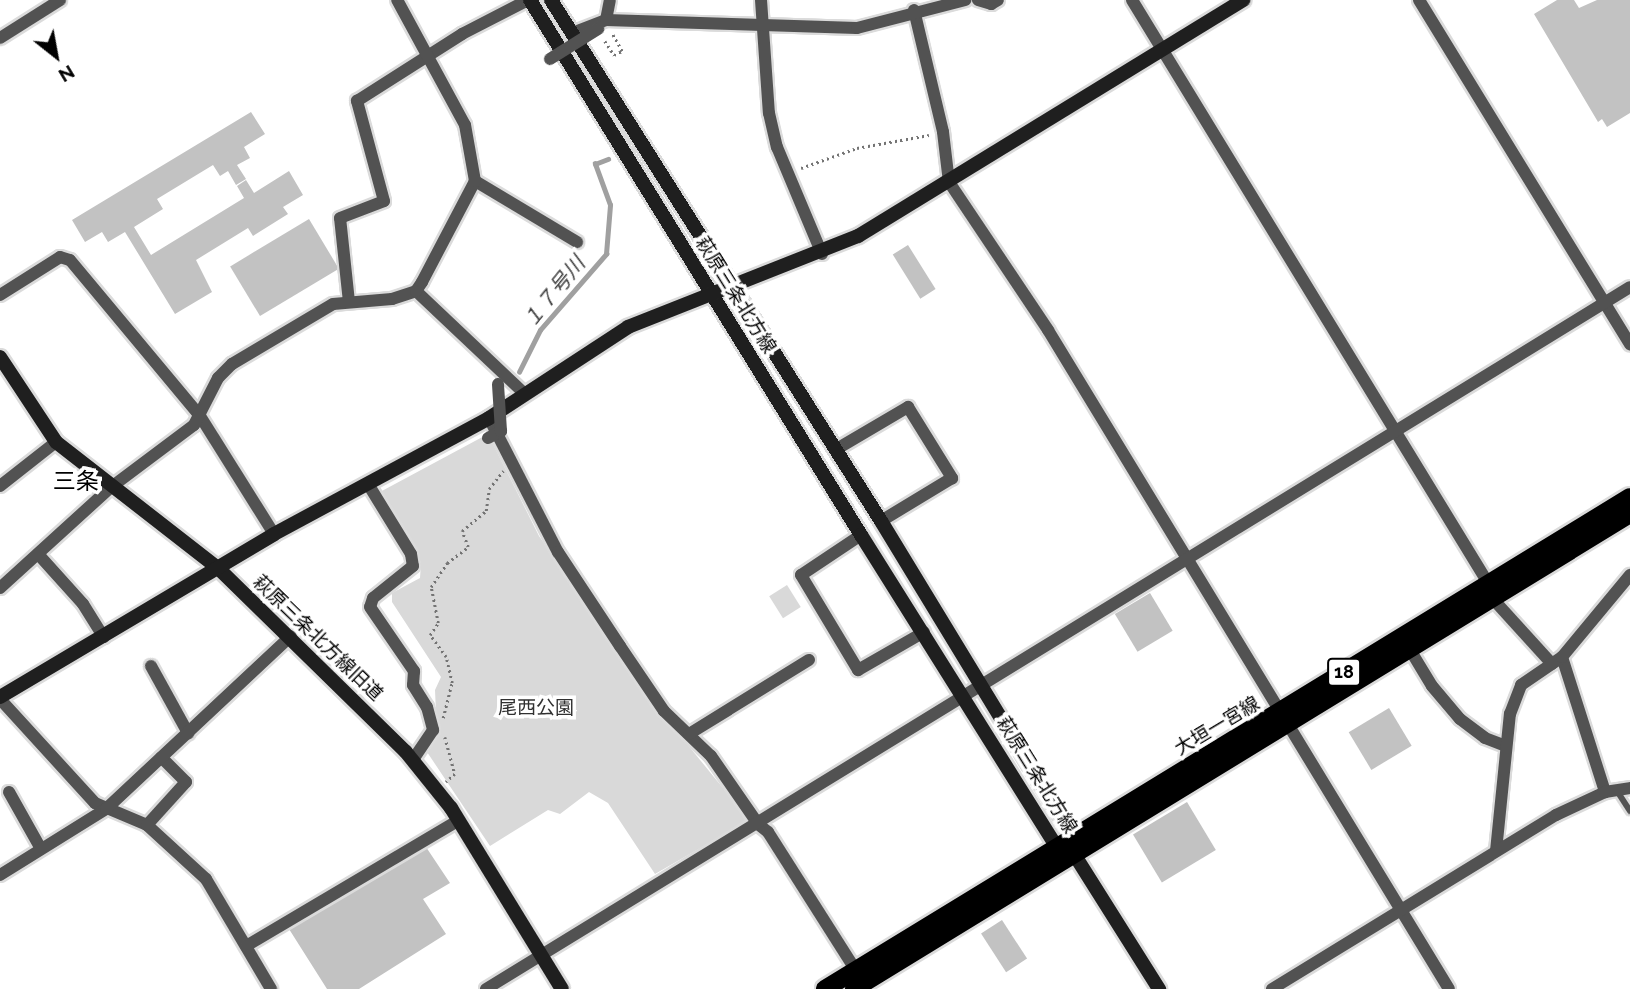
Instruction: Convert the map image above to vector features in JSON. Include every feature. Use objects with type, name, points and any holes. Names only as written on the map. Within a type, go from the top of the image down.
[{"type":"main road","name":"大垣一宮線","points":[[825,989],[860,983],[1074,846],[1490,590],[1630,497]]},
{"type":"main road","name":"大垣一宮線","points":[[1282,719],[1409,648],[1490,590],[1630,514]]},
{"type":"main road","name":"大垣一宮線","points":[[860,983],[1058,847],[1074,846]]},
{"type":"street","points":[[0,38],[60,0]]},
{"type":"street","points":[[0,588],[110,488],[200,416],[218,378],[232,364],[311,316],[349,302],[393,299],[416,291],[475,181],[465,125],[397,0]]},
{"type":"street","points":[[349,302],[340,218],[384,201],[357,101],[428,54],[529,0]]},
{"type":"street","name":"萩原三条北方線","points":[[529,0],[1058,847]]},
{"type":"street","name":"萩原三条北方線","points":[[551,0],[881,521],[1159,989]]},
{"type":"street","points":[[550,59],[603,24],[610,0]]},
{"type":"street","points":[[761,0],[769,113],[788,173],[822,254]]},
{"type":"street","points":[[572,33],[603,24],[762,24],[857,28],[914,10],[965,0]]},
{"type":"street","points":[[978,0],[991,4],[998,0]]},
{"type":"street","points":[[1132,0],[1160,51],[1395,429],[1490,590],[1557,661],[1617,790],[1496,851],[1272,989]]},
{"type":"street","points":[[271,989],[206,879],[147,825],[95,803],[0,698],[274,534],[489,418],[628,327],[822,254],[949,181],[1243,0]]},
{"type":"street","points":[[1419,0],[1630,344]]},
{"type":"street","points":[[914,10],[943,132],[949,181],[1048,330],[1184,560],[1449,989]]},
{"type":"street","points":[[475,181],[577,242]]},
{"type":"street","points":[[0,295],[60,257],[70,260],[200,416],[274,534]]},
{"type":"street","points":[[486,989],[966,698],[1395,429],[1630,287]]},
{"type":"street","points":[[416,291],[524,393]]},
{"type":"street","name":"萩原三条北方線旧道","points":[[0,357],[56,442],[110,488],[218,568],[291,636],[413,760],[458,820],[562,989]]},
{"type":"street","points":[[488,438],[501,431],[498,384]]},
{"type":"street","points":[[835,450],[908,407],[952,478],[881,521]]},
{"type":"street","points":[[489,418],[558,552],[664,711],[711,756],[758,824],[768,832],[860,983]]},
{"type":"street","points":[[0,486],[56,442]]},
{"type":"street","points":[[368,484],[411,554],[413,566],[373,597],[370,607],[414,671],[413,685],[427,707],[433,730],[413,760]]},
{"type":"street","points":[[861,535],[801,575],[858,670],[925,632]]},
{"type":"street","points":[[38,554],[83,604],[104,637]]},
{"type":"street","points":[[1496,851],[1510,714],[1521,685],[1557,661],[1630,575]]},
{"type":"street","points":[[0,875],[106,809],[291,636]]},
{"type":"street","points":[[1409,648],[1432,686],[1460,719],[1485,738],[1506,746]]},
{"type":"street","points":[[689,734],[809,660]]},
{"type":"street","points":[[151,666],[188,733]]},
{"type":"street","points":[[147,825],[186,782],[161,757]]},
{"type":"street","points":[[9,792],[41,849]]},
{"type":"street","points":[[246,946],[458,820]]},
{"type":"lane","points":[[1617,790],[1630,811]]},
{"type":"path","points":[[603,24],[622,51],[614,55],[603,24]]},
{"type":"path","points":[[788,173],[857,148],[943,132]]},
{"type":"path","points":[[441,723],[452,683],[446,657],[430,635],[438,622],[431,587],[447,563],[468,547],[462,531],[486,511],[489,489],[505,466]]},
{"type":"path","points":[[437,791],[455,774],[444,736]]},
{"type":"green space","name":"尾西公園","points":[[488,434],[539,536],[674,728],[749,820],[655,874],[608,803],[589,792],[560,814],[548,810],[490,846],[427,752],[437,736],[435,690],[441,677],[392,602],[392,593],[420,578],[421,563],[380,492]]},
{"type":"green space","points":[[787,585],[801,607],[783,618],[769,596]]},
{"type":"building","points":[[1557,0],[1574,0],[1579,8],[1597,0],[1630,0],[1630,113],[1607,127],[1602,119],[1598,122],[1534,14]]},
{"type":"building","points":[[251,112],[265,134],[244,147],[250,158],[237,165],[246,179],[236,185],[228,171],[220,176],[213,165],[157,199],[163,209],[134,227],[151,255],[244,198],[237,186],[246,180],[254,193],[289,171],[303,195],[283,207],[288,214],[253,236],[248,228],[196,260],[212,292],[175,314],[125,232],[108,242],[102,232],[85,242],[72,220]]},
{"type":"building","points":[[309,219],[339,269],[260,316],[230,266]]},
{"type":"building","points":[[908,245],[936,289],[920,299],[893,255]]},
{"type":"building","points":[[1150,593],[1173,631],[1138,652],[1115,614]]},
{"type":"building","points":[[1389,708],[1412,746],[1371,770],[1349,732]]},
{"type":"building","points":[[1187,802],[1216,850],[1162,882],[1133,834]]},
{"type":"building","points":[[426,847],[450,883],[423,899],[446,934],[359,989],[327,989],[289,929]]},
{"type":"building","points":[[1002,920],[1027,959],[1006,972],[981,934]]},
{"type":"waterway","name":"１７号川","points":[[519,372],[540,330],[606,254],[610,205],[595,164],[608,159]]},
{"type":"district","name":"三条","points":[[76,481]]}]
